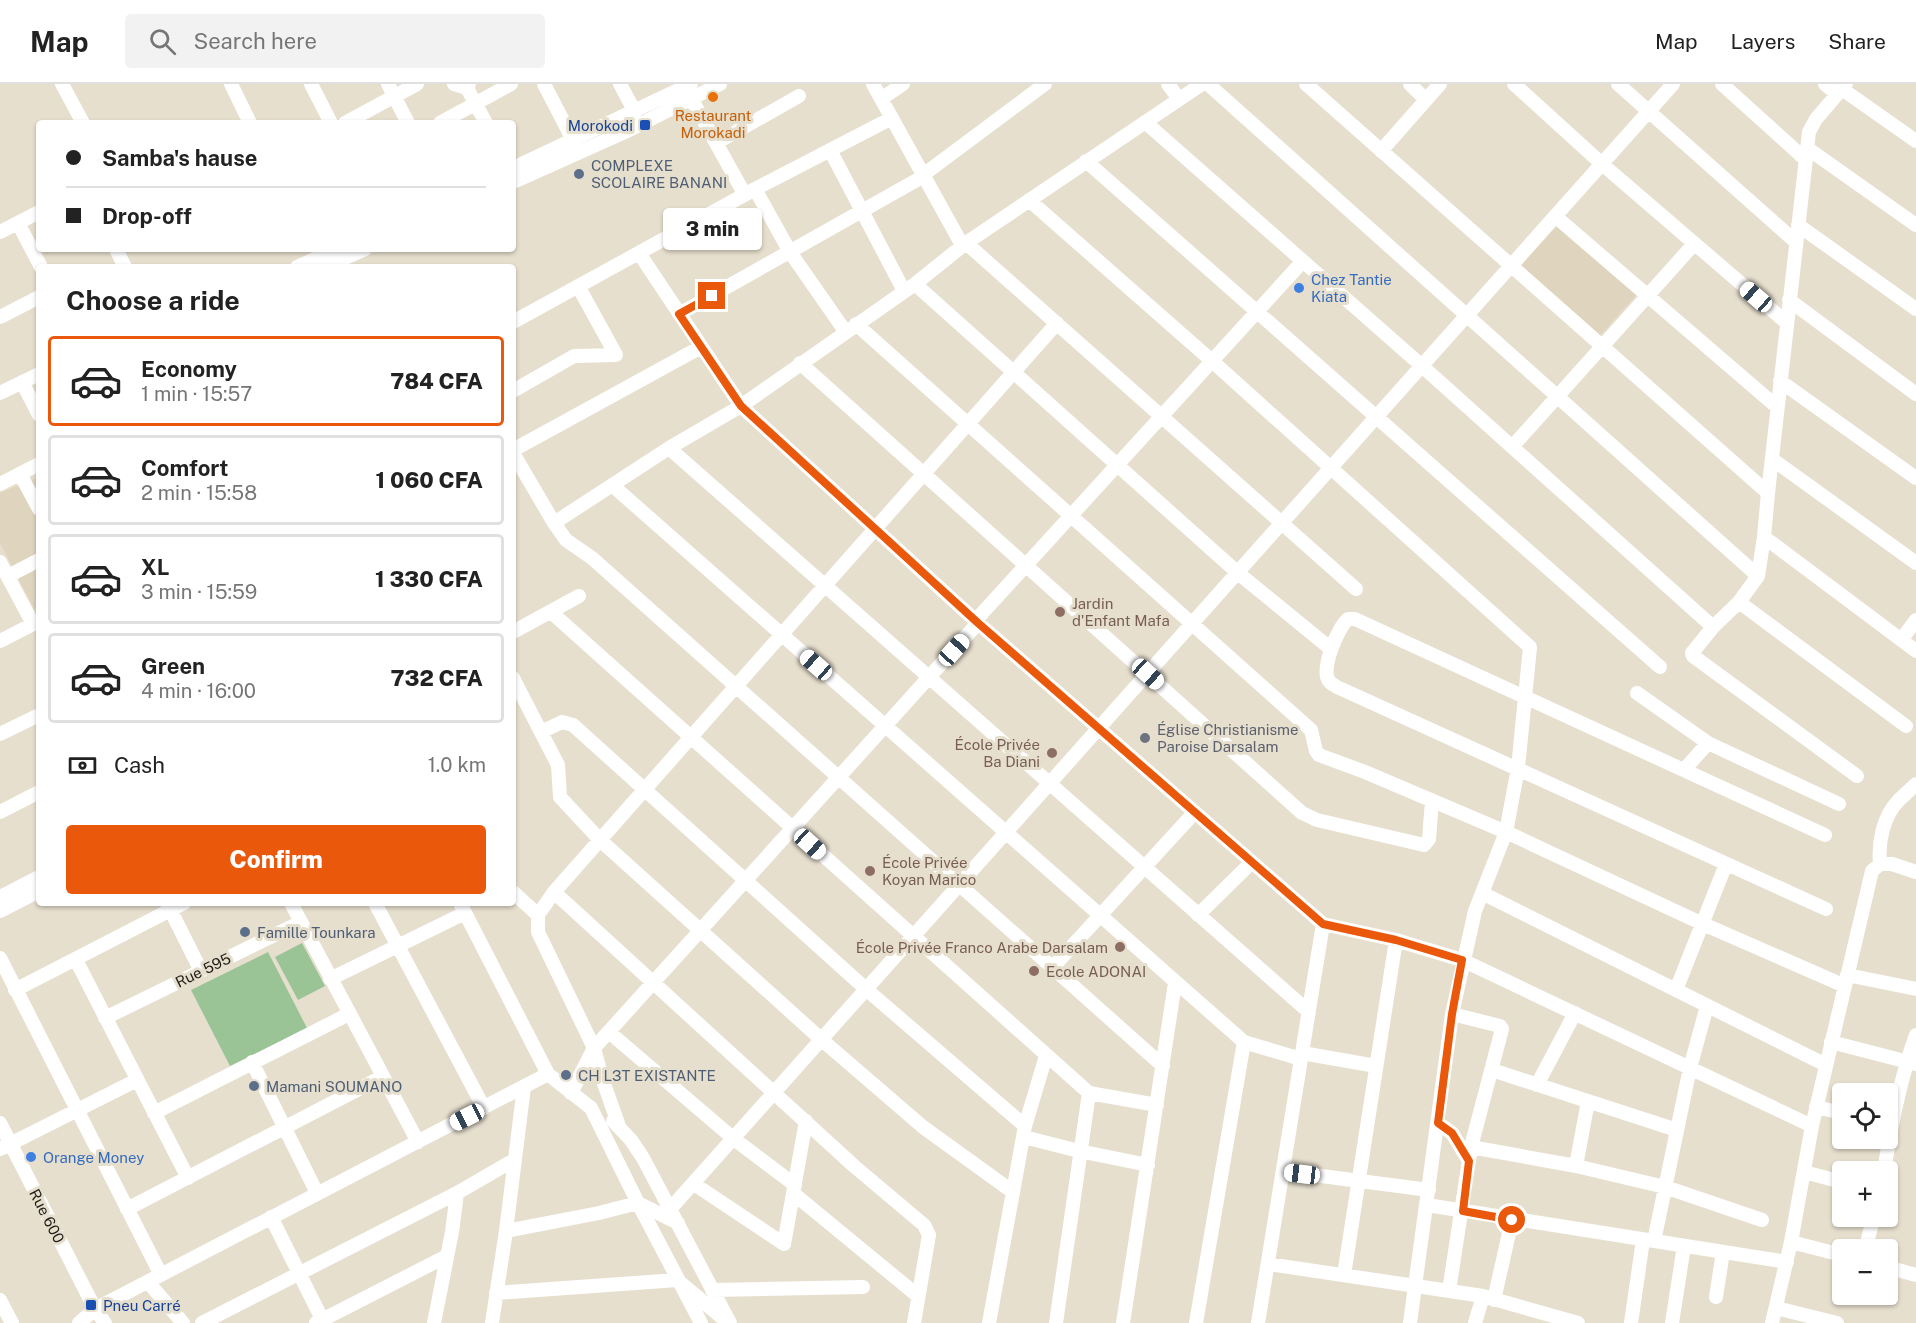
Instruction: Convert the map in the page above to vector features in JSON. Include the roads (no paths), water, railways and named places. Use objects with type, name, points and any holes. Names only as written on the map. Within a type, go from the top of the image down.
[{"type":"street","points":[[62,84],[81,120]]},
{"type":"street","points":[[231,84],[249,120]]},
{"type":"street","points":[[311,84],[329,120]]},
{"type":"street","points":[[349,120],[391,90],[417,84]]},
{"type":"street","points":[[446,120],[511,84]]},
{"type":"street","points":[[543,84],[573,140]]},
{"type":"street","points":[[620,84],[635,112]]},
{"type":"street","points":[[516,167],[688,89],[720,84]]},
{"type":"street","points":[[873,84],[964,244],[1057,323],[1356,589]]},
{"type":"street","points":[[881,99],[903,84]]},
{"type":"street","points":[[679,314],[923,175],[1045,84]]},
{"type":"street","points":[[1168,84],[1179,99]]},
{"type":"street","points":[[554,523],[669,448],[741,406],[909,287],[964,244],[1202,84]]},
{"type":"street","points":[[1208,84],[1758,576]]},
{"type":"street","points":[[1306,84],[1768,493]]},
{"type":"street","points":[[1410,84],[1426,100]]},
{"type":"street","points":[[1381,150],[1440,84]]},
{"type":"street","points":[[1514,84],[1602,164],[1787,323]]},
{"type":"street","points":[[1618,84],[1796,242]]},
{"type":"street","points":[[670,1208],[694,1184],[1673,84]]},
{"type":"street","points":[[1722,84],[1806,153],[1916,225]]},
{"type":"street","points":[[1825,84],[1841,89],[1916,141]]},
{"type":"street","points":[[463,85],[484,120]]},
{"type":"street","points":[[688,89],[716,143],[790,252],[850,328],[968,424],[1311,730],[1319,755],[1506,832],[1703,924],[1846,981],[1916,989]]},
{"type":"street","points":[[516,180],[688,89]]},
{"type":"street","points":[[1841,89],[1816,119],[1809,132],[1758,576],[1739,602],[1713,627],[1692,653],[1693,656],[1857,776]]},
{"type":"street","points":[[391,90],[406,120]]},
{"type":"street","points":[[716,143],[799,96]]},
{"type":"street","points":[[516,320],[750,192],[892,118]]},
{"type":"street","points":[[1145,122],[1713,627]]},
{"type":"street","points":[[830,150],[862,211],[909,287],[1014,372],[1238,573],[1331,649]]},
{"type":"street","points":[[1086,161],[1660,667]]},
{"type":"street","points":[[1029,200],[1529,645],[1518,768],[1506,832],[1475,911],[1462,960],[1452,1014],[1430,1190],[1410,1323]]},
{"type":"street","points":[[0,232],[36,214]]},
{"type":"street","points":[[1555,216],[1777,407]]},
{"type":"street","points":[[18,223],[39,264]]},
{"type":"street","points":[[1798,225],[1916,309]]},
{"type":"street","points":[[1512,447],[1694,244]]},
{"type":"street","points":[[304,264],[330,252]]},
{"type":"street","points":[[332,264],[358,252]]},
{"type":"street","points":[[639,253],[741,406],[977,622],[1323,924],[1396,940],[1462,960],[1812,1126]]},
{"type":"street","points":[[571,1093],[594,1048],[886,727],[1071,515],[1303,261]]},
{"type":"street","points":[[516,389],[574,356],[616,355],[578,286]]},
{"type":"street","points":[[0,317],[36,299]]},
{"type":"street","points":[[1790,300],[1916,394]]},
{"type":"street","points":[[619,1126],[594,1048],[538,932],[538,915],[554,892],[1057,323]]},
{"type":"street","points":[[516,458],[701,347]]},
{"type":"street","points":[[800,363],[1302,813],[1317,820],[1424,845],[1429,839],[1432,801]]},
{"type":"street","points":[[0,393],[36,375]]},
{"type":"street","points":[[1780,381],[1916,478]]},
{"type":"street","points":[[22,382],[36,409]]},
{"type":"street","points":[[669,448],[1309,1012]]},
{"type":"street","points":[[1772,459],[1916,563]]},
{"type":"street","points":[[516,461],[566,540],[592,558],[1163,1066]]},
{"type":"street","points":[[0,484],[36,466]]},
{"type":"street","points":[[20,474],[36,503]]},
{"type":"street","points":[[612,485],[1098,916],[1244,1042],[1302,1056],[1376,1066]]},
{"type":"street","points":[[1764,537],[1916,651]]},
{"type":"street","points":[[0,641],[36,623],[3,568],[36,561]]},
{"type":"street","points":[[516,630],[579,596]]},
{"type":"street","points":[[1739,602],[1906,726]]},
{"type":"street","points":[[551,612],[1089,1093],[1157,1104]]},
{"type":"street","points":[[1826,835],[1355,619],[1348,619],[1342,624],[1331,649],[1326,674],[1330,682],[1826,909]]},
{"type":"street","points":[[1901,640],[1916,620]]},
{"type":"street","points":[[516,684],[558,765],[560,797],[600,840],[822,1040],[923,1127],[1013,1192]]},
{"type":"street","points":[[1637,693],[1708,743],[1839,804]]},
{"type":"street","points":[[0,734],[36,716]]},
{"type":"street","points":[[541,732],[562,722],[573,725],[1025,1132],[1079,1151],[1148,1165]]},
{"type":"street","points":[[1684,770],[1708,743]]},
{"type":"street","points":[[1880,864],[1878,845],[1885,824],[1896,803],[1916,784]]},
{"type":"street","points":[[0,813],[36,794]]},
{"type":"street","points":[[1903,797],[1916,803]]},
{"type":"street","points":[[1052,968],[1194,813]]},
{"type":"street","points":[[1198,915],[1252,862]]},
{"type":"street","points":[[1676,990],[1726,864]]},
{"type":"street","points":[[1772,1323],[1791,1242],[1816,1107],[1872,871],[1880,864],[1892,864],[1916,872]]},
{"type":"street","points":[[0,897],[36,879]]},
{"type":"street","points":[[554,892],[924,1226],[929,1235],[914,1323]]},
{"type":"street","points":[[0,911],[36,893]]},
{"type":"street","points":[[1482,893],[1826,1065]]},
{"type":"street","points":[[516,894],[538,915]]},
{"type":"street","points":[[15,990],[76,960],[169,906],[201,971]]},
{"type":"street","points":[[293,906],[418,1142]]},
{"type":"street","points":[[377,906],[484,1108]]},
{"type":"street","points":[[330,979],[398,946],[463,908],[548,1074],[619,1126],[643,1158],[729,1323]]},
{"type":"street","name":"Rue 595","points":[[105,1017],[301,922]]},
{"type":"street","points":[[1258,1323],[1323,924]]},
{"type":"street","points":[[1344,1275],[1396,940]]},
{"type":"street","points":[[0,958],[161,1275]]},
{"type":"street","points":[[76,960],[188,1178]]},
{"type":"street","points":[[1123,1323],[1175,982]]},
{"type":"street","points":[[1631,1323],[1649,1241],[1665,1187],[1690,1068],[1707,1006]]},
{"type":"street","points":[[1537,1085],[1575,1013]]},
{"type":"street","points":[[154,1113],[349,1014]]},
{"type":"street","points":[[1449,1291],[1470,1154],[1502,1027],[1452,1014]]},
{"type":"street","points":[[609,1032],[918,1296]]},
{"type":"street","points":[[1898,1099],[1911,1063],[1916,1035]]},
{"type":"street","points":[[1196,1323],[1244,1042]]},
{"type":"street","points":[[1831,1042],[1911,1063]]},
{"type":"street","points":[[989,1323],[1025,1132],[1046,1056]]},
{"type":"street","points":[[252,1062],[317,1193]]},
{"type":"street","points":[[1492,1070],[1677,1130]]},
{"type":"street","points":[[79,1323],[95,1309],[548,1074]]},
{"type":"street","points":[[127,1209],[382,1077]]},
{"type":"street","points":[[5,1146],[137,1080]]},
{"type":"street","points":[[492,1323],[524,1087]]},
{"type":"street","points":[[1056,1323],[1089,1093]]},
{"type":"street","points":[[1576,1166],[1588,1101]]},
{"type":"street","points":[[591,1107],[677,1280],[701,1323]]},
{"type":"street","points":[[1816,1107],[1832,1111]]},
{"type":"street","points":[[694,1184],[782,1245],[785,1243],[806,1121]]},
{"type":"street","name":"Rue 600","points":[[0,1123],[5,1146],[95,1309],[105,1323]]},
{"type":"street","points":[[1438,1123],[1452,1133],[1470,1154],[1576,1166],[1665,1187],[1762,1220]]},
{"type":"street","points":[[202,1323],[457,1193],[514,1160]]},
{"type":"street","points":[[1283,1171],[1430,1190]]},
{"type":"street","points":[[1804,1172],[1832,1179]]},
{"type":"street","points":[[434,1323],[457,1193]]},
{"type":"street","points":[[506,1231],[638,1203],[678,1223]]},
{"type":"street","points":[[1427,1205],[1786,1262]]},
{"type":"street","points":[[271,1217],[321,1322],[447,1256]]},
{"type":"street","points":[[1476,1323],[1488,1298],[1512,1220]]},
{"type":"street","points":[[1791,1242],[1832,1252]]},
{"type":"street","points":[[1672,1323],[1684,1246]]},
{"type":"street","points":[[1716,1297],[1723,1252]]},
{"type":"street","points":[[1268,1264],[1488,1298],[1545,1318],[1578,1323]]},
{"type":"street","points":[[1898,1271],[1916,1275]]},
{"type":"street","points":[[496,1293],[677,1280],[729,1323]]},
{"type":"street","points":[[148,1282],[183,1323]]},
{"type":"street","points":[[712,1290],[863,1287]]},
{"type":"street","points":[[0,1300],[12,1323]]},
{"type":"street","points":[[1776,1308],[1837,1323]]},
{"type":"place","name":"Restaurant Morokadi","points":[[713,97]]},
{"type":"place","name":"Morokodi","points":[[645,125]]},
{"type":"place","name":"COMPLEXE SCOLAIRE BANANI","points":[[579,174]]},
{"type":"place","name":"Chez Tantie Kiata","points":[[1299,288]]},
{"type":"place","name":"Jardin d'Enfant Mafa","points":[[1060,612]]},
{"type":"place","name":"Église Christianisme Paroise Darsalam","points":[[1145,738]]},
{"type":"place","name":"École Privée Ba Diani","points":[[1052,753]]},
{"type":"place","name":"École Privée Koyan Marico","points":[[870,871]]},
{"type":"place","name":"Famille Tounkara","points":[[245,932]]},
{"type":"place","name":"École Privée Franco Arabe Darsalam","points":[[1120,947]]},
{"type":"place","name":"Ecole ADONAI","points":[[1034,971]]},
{"type":"place","name":"CH L3T EXISTANTE","points":[[566,1075]]},
{"type":"place","name":"Mamani SOUMANO","points":[[254,1086]]},
{"type":"place","name":"Orange Money","points":[[31,1157]]},
{"type":"place","name":"Pneu Carré","points":[[91,1305]]}]
